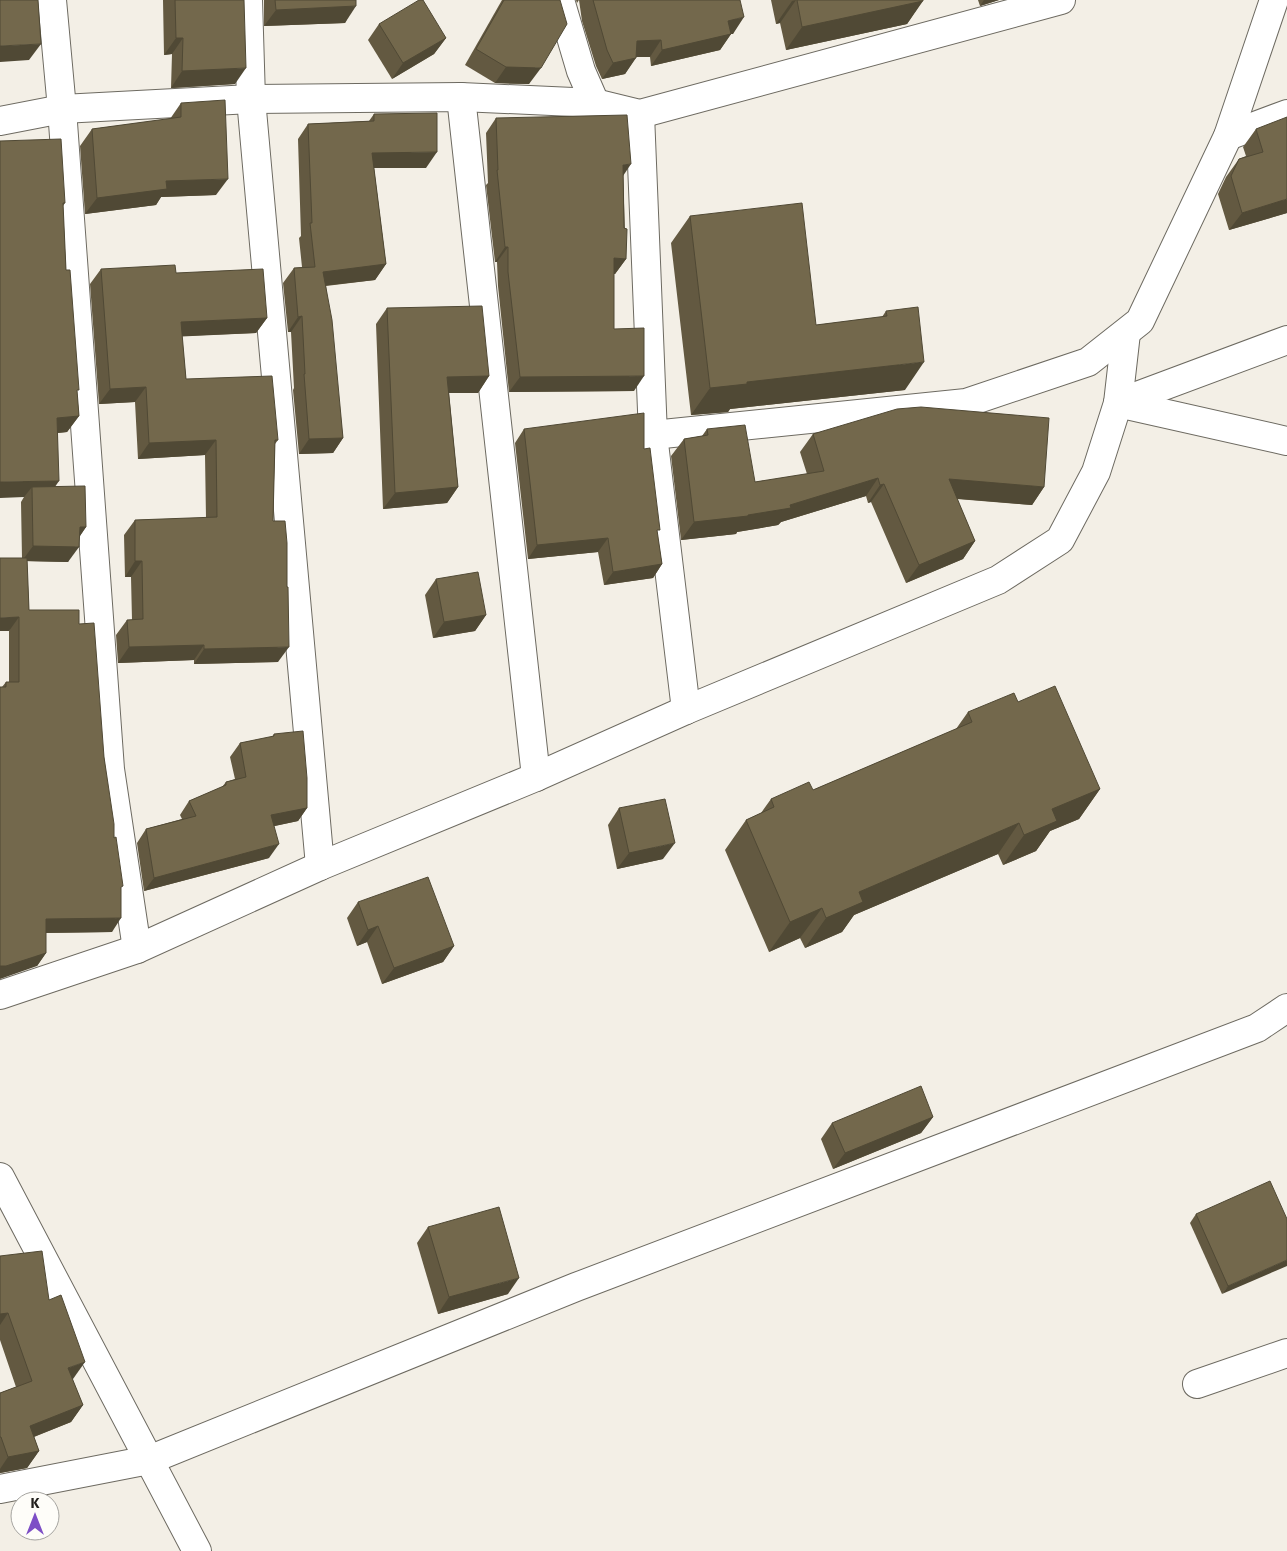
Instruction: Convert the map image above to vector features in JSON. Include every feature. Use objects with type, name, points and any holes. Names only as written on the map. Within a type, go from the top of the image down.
[{"type":"street","points":[[52,0],[62,109],[110,769],[137,949]]},
{"type":"street","points":[[248,0],[251,100],[320,866]]},
{"type":"street","points":[[560,0],[581,71],[595,103]]},
{"type":"street","points":[[0,121],[62,109],[251,100],[461,97],[595,103],[640,114],[1061,0]]},
{"type":"street","points":[[653,435],[966,403],[1088,362],[1140,321],[1228,136],[1274,0]]},
{"type":"street","points":[[461,97],[536,777]]},
{"type":"street","points":[[640,114],[653,435],[686,710]]},
{"type":"street","points":[[1228,136],[1287,114]]},
{"type":"street","points":[[0,996],[137,949],[320,866],[536,777],[686,710],[998,580],[1060,540],[1096,472],[1118,403],[1126,333]]},
{"type":"street","points":[[1118,403],[1287,340]]},
{"type":"street","points":[[1118,403],[1287,440]]},
{"type":"street","points":[[0,1489],[149,1460],[586,1284],[1257,1028],[1287,1008]]},
{"type":"street","points":[[0,1177],[11,1222],[149,1460],[197,1551]]},
{"type":"street","points":[[1197,1384],[1287,1353]]},
{"type":"building","points":[[0,0],[38,0],[41,44],[0,46]]},
{"type":"building","points":[[175,0],[244,0],[246,68],[182,71],[183,38],[176,38]]},
{"type":"building","points":[[275,0],[356,0],[356,6],[276,10]]},
{"type":"building","points":[[419,0],[423,0],[446,38],[403,63],[379,24]]},
{"type":"building","points":[[504,0],[560,0],[567,24],[541,68],[506,67],[476,49]]},
{"type":"building","points":[[593,0],[740,0],[744,17],[728,21],[731,34],[662,50],[661,40],[637,41],[636,58],[613,63],[607,50]]},
{"type":"building","points":[[797,0],[923,0],[923,1],[802,27]]},
{"type":"building","points":[[225,100],[228,179],[166,181],[167,189],[97,198],[92,129],[181,117],[181,103]]},
{"type":"building","points":[[437,113],[437,152],[372,153],[386,264],[323,272],[332,320],[343,438],[309,439],[302,316],[298,317],[294,268],[315,267],[310,223],[312,223],[308,124],[374,121],[374,114]]},
{"type":"building","points":[[627,115],[631,164],[623,165],[624,228],[627,229],[626,259],[614,258],[614,329],[644,328],[644,376],[520,377],[508,272],[508,247],[505,247],[497,170],[496,118]]},
{"type":"building","points":[[1287,117],[1287,199],[1242,213],[1231,176],[1239,159],[1263,152],[1256,129]]},
{"type":"building","points":[[61,139],[65,203],[63,203],[66,270],[70,270],[79,390],[77,390],[79,416],[57,418],[59,481],[0,482],[0,141]]},
{"type":"building","points":[[802,203],[816,325],[887,316],[886,311],[918,307],[924,362],[710,388],[690,216]]},
{"type":"building","points":[[175,265],[176,273],[263,269],[267,318],[181,322],[186,379],[272,376],[278,440],[275,440],[273,521],[285,521],[289,647],[204,649],[204,645],[129,647],[127,620],[143,619],[142,561],[135,561],[135,520],[217,517],[216,440],[149,443],[146,387],[110,389],[101,269]]},
{"type":"building","points":[[482,306],[489,376],[447,377],[458,487],[395,493],[387,308]]},
{"type":"building","points":[[921,407],[1049,418],[1044,487],[949,479],[975,541],[919,565],[884,484],[880,485],[878,478],[790,505],[791,508],[748,516],[694,522],[684,439],[708,435],[707,429],[745,425],[755,482],[824,471],[813,434],[897,409]]},
{"type":"building","points":[[644,413],[644,449],[650,448],[660,530],[657,530],[662,564],[613,572],[608,538],[537,545],[524,429]]},
{"type":"building","points":[[85,486],[86,527],[80,527],[79,547],[33,546],[32,487]]},
{"type":"building","points":[[0,558],[27,558],[29,610],[79,610],[79,624],[94,623],[104,757],[114,824],[114,838],[116,837],[123,886],[121,887],[121,918],[46,919],[46,953],[6,966],[0,966],[0,687],[6,687],[6,682],[19,682],[19,617],[0,618]]},
{"type":"building","points":[[478,572],[486,615],[444,622],[436,579]]},
{"type":"building","points":[[1055,686],[1100,789],[1052,809],[1057,821],[1024,835],[1019,823],[859,892],[863,902],[826,918],[822,908],[790,922],[746,820],[774,807],[771,799],[809,782],[813,790],[972,722],[968,712],[1014,693],[1018,702]]},
{"type":"building","points":[[303,731],[307,778],[307,808],[271,815],[279,844],[154,878],[146,829],[196,816],[189,801],[226,785],[226,782],[246,777],[240,743],[274,736],[274,734]]},
{"type":"building","points":[[665,799],[675,843],[629,853],[619,808]]},
{"type":"building","points":[[428,877],[454,946],[394,968],[378,926],[368,930],[358,902]]},
{"type":"building","points":[[921,1086],[933,1117],[845,1153],[832,1123]]},
{"type":"building","points":[[1270,1181],[1287,1219],[1287,1260],[1228,1286],[1196,1214]]},
{"type":"building","points":[[499,1207],[519,1278],[449,1297],[428,1227]]},
{"type":"building","points":[[42,1251],[49,1300],[61,1295],[85,1362],[68,1368],[83,1405],[30,1426],[39,1451],[8,1457],[0,1437],[0,1393],[32,1381],[8,1313],[0,1314],[0,1256]]}]
